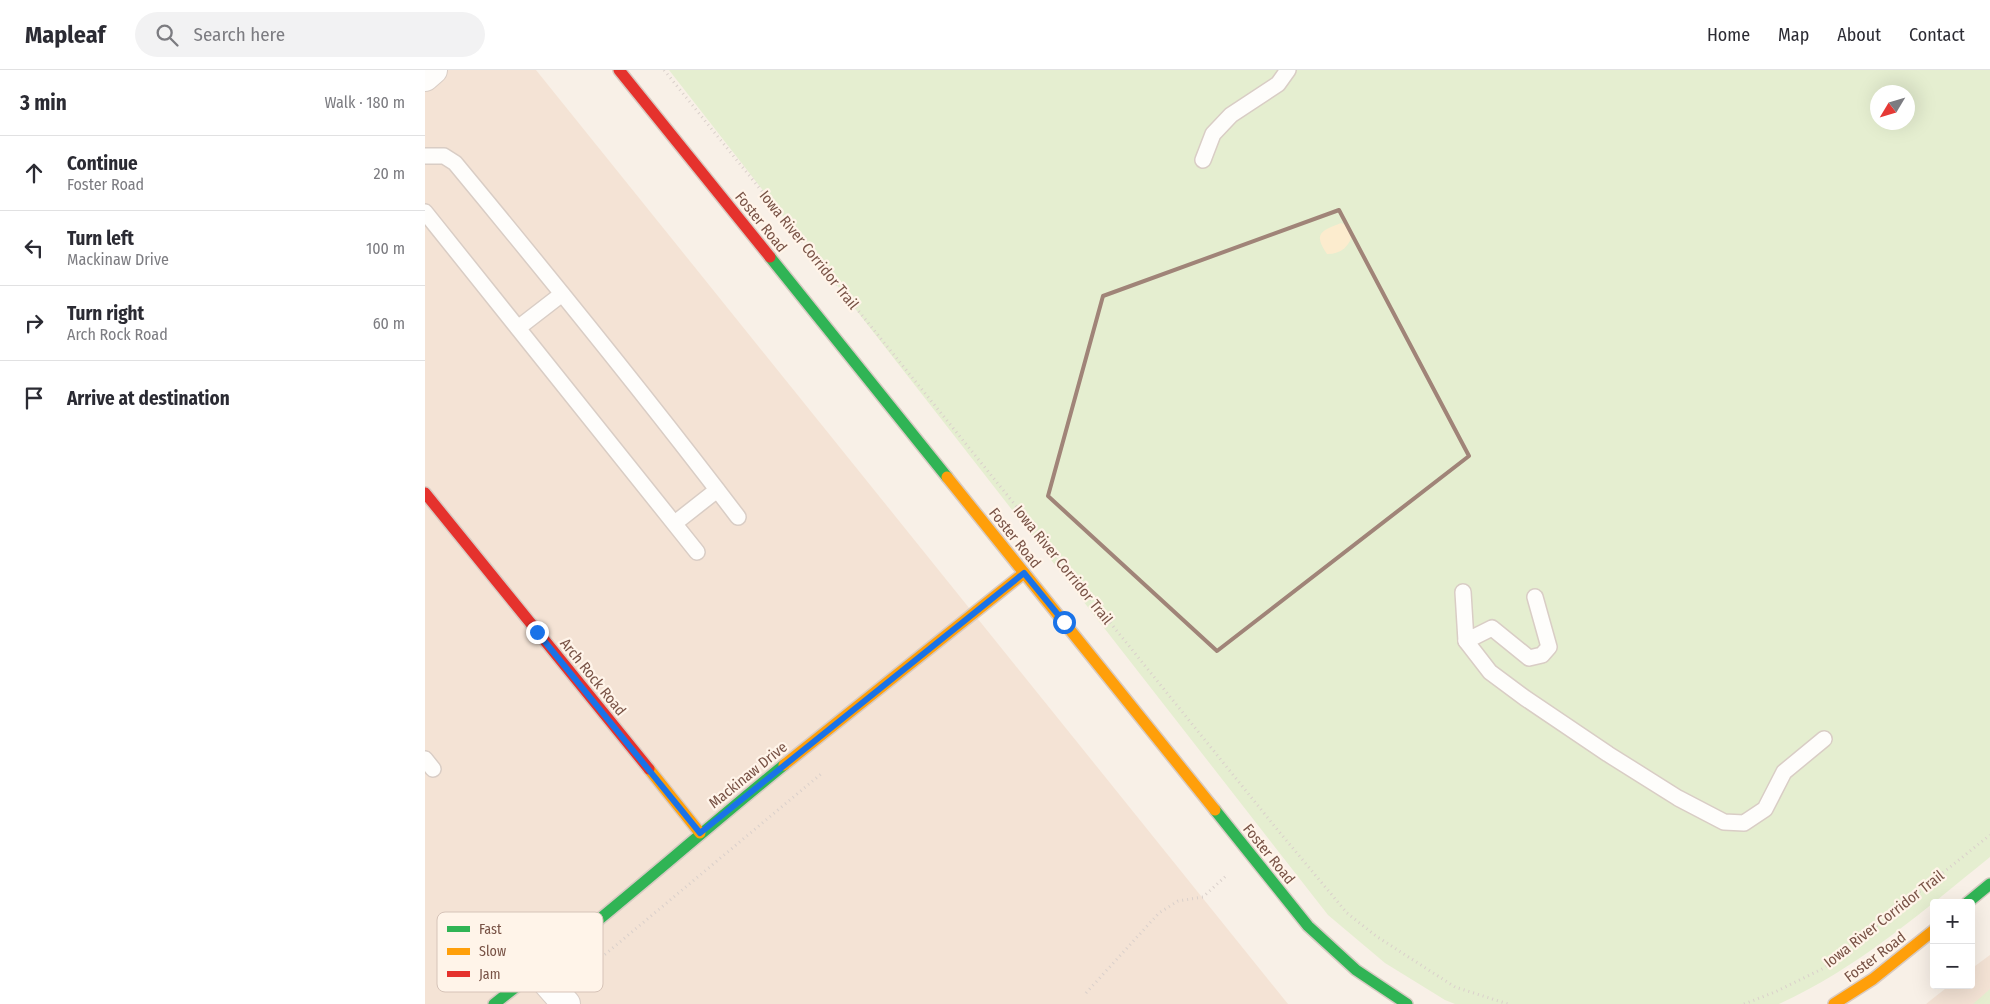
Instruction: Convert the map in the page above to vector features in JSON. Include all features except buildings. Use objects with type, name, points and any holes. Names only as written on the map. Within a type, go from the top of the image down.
[{"type":"street","points":[[425,77],[433,70]]},
{"type":"street","name":"Foster Road","points":[[619,70],[1308,926],[1355,970],[1407,1004]]},
{"type":"street","name":"Arch Rock Road","points":[[425,493],[700,833]]},
{"type":"street","name":"Mackinaw Drive","points":[[603,915],[700,833],[1024,573]]},
{"type":"street","points":[[1972,899],[1990,884]]},
{"type":"street","name":"Foster Road","points":[[1833,1004],[1847,997],[1893,964],[1930,933]]},
{"type":"street","name":"Mackinaw Drive","points":[[494,1004],[510,992]]},
{"type":"lane","points":[[1203,160],[1213,134],[1225,121],[1278,84],[1288,70]]},
{"type":"lane","points":[[425,156],[444,156],[455,163],[562,294],[738,517]]},
{"type":"lane","points":[[425,212],[697,552]]},
{"type":"lane","points":[[519,328],[562,294]]},
{"type":"lane","points":[[675,523],[717,490]]},
{"type":"lane","points":[[1463,592],[1466,640],[1490,672],[1608,754],[1678,798],[1724,822],[1744,823],[1765,809],[1784,772],[1824,739]]},
{"type":"lane","points":[[1466,640],[1493,628],[1529,658],[1542,655],[1549,648],[1535,597]]},
{"type":"path","name":"Iowa River Corridor Trail","points":[[664,70],[1347,914],[1376,936],[1455,987],[1508,1004]]},
{"type":"path","points":[[1039,592],[1067,569]]},
{"type":"path","points":[[603,956],[824,772]]},
{"type":"path","name":"Iowa River Corridor Trail","points":[[1744,1004],[1775,992],[1824,968],[1990,835]]},
{"type":"path","points":[[1086,993],[1159,913],[1178,901],[1203,897],[1226,876]]},
{"type":"highlighted area","points":[[1339,210],[1469,456],[1217,651],[1048,496],[1103,296]]},
{"type":"shaded area","points":[[425,70],[536,70],[1288,1004],[425,1004]]},
{"type":"shaded area","points":[[1990,955],[1990,1004],[1926,1004],[1945,989],[1975,989],[1975,966]]},
{"type":"green space","points":[[669,70],[1990,70],[1990,857],[1938,899],[1930,899],[1930,906],[1863,956],[1808,990],[1779,1004],[1455,1004],[1445,1000],[1385,963],[1328,915]]},
{"type":"green space","points":[[1990,989],[1990,1004],[1973,1004]]},
{"type":"sand","points":[[1341,223],[1350,227],[1353,232],[1350,241],[1341,251],[1327,254],[1320,241],[1321,234],[1328,228]]},
{"type":"traffic: fast","points":[[770,257],[947,477]]},
{"type":"traffic: fast","points":[[603,916],[784,765]]},
{"type":"traffic: fast","points":[[1215,810],[1308,926],[1356,970],[1407,1004]]},
{"type":"traffic: fast","points":[[1972,899],[1990,884]]},
{"type":"traffic: fast","points":[[494,1004],[509,992]]},
{"type":"traffic: slow","points":[[947,477],[1215,810]]},
{"type":"traffic: slow","points":[[784,765],[1024,573]]},
{"type":"traffic: slow","points":[[649,769],[700,833]]},
{"type":"traffic: slow","points":[[1834,1004],[1873,979],[1930,933]]},
{"type":"traffic: jam","points":[[619,70],[770,257]]},
{"type":"traffic: jam","points":[[425,493],[649,769]]},
{"type":"route","points":[[537,632],[700,833],[1024,573],[1064,622]]}]
